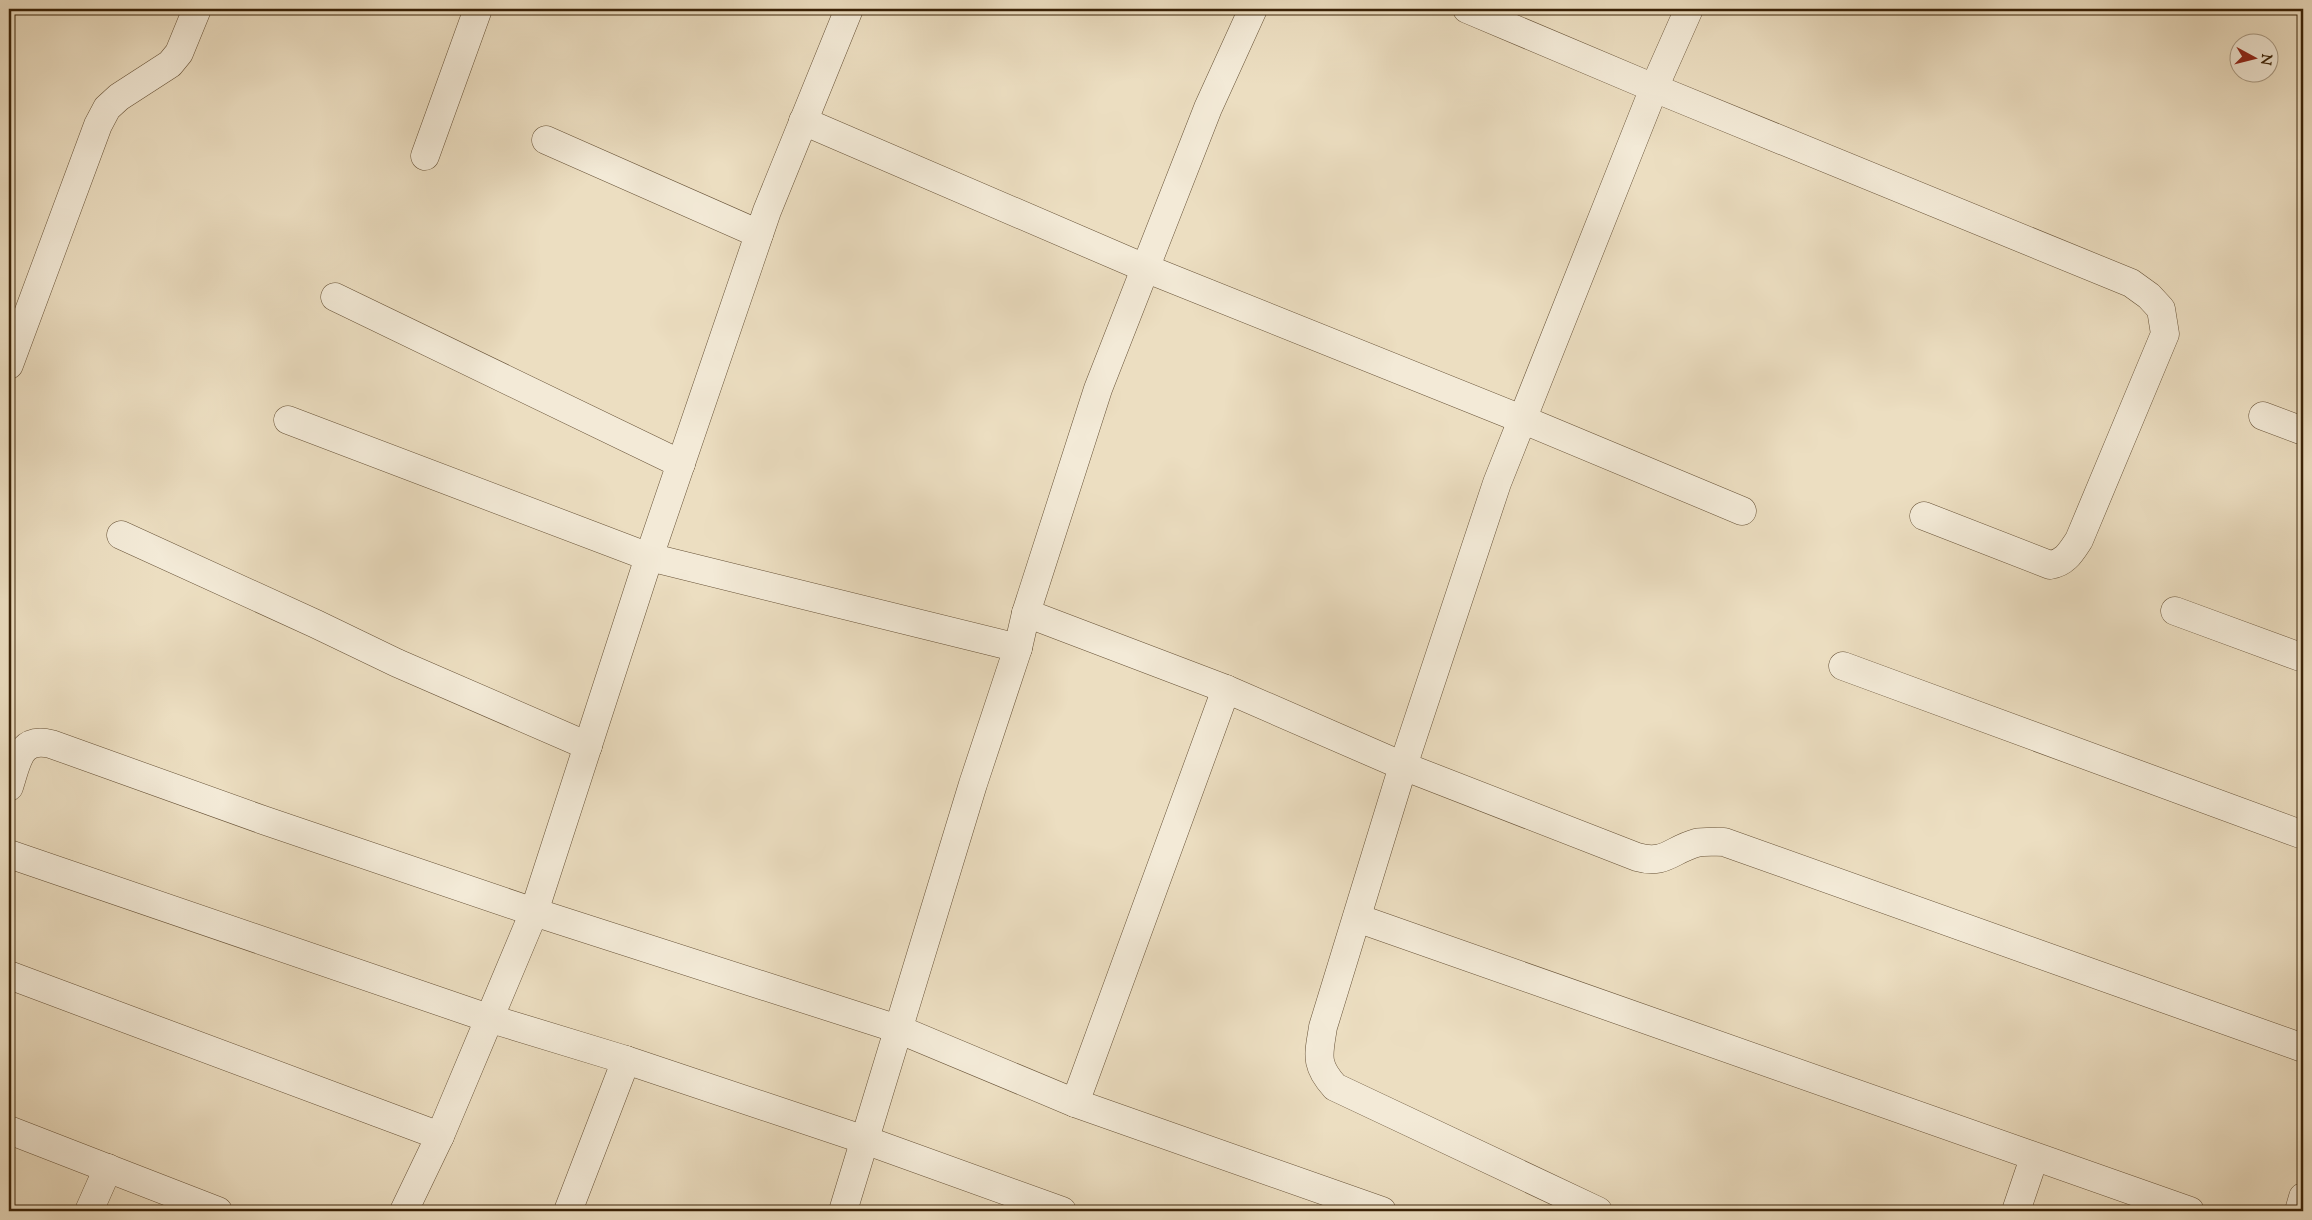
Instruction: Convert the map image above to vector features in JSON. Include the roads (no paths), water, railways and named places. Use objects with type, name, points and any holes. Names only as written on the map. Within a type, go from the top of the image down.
[{"type":"street","points":[[9,365],[107,108],[119,97],[170,64],[179,53],[198,9]]},
{"type":"street","points":[[425,156],[478,9]]},
{"type":"street","points":[[404,1211],[440,1136],[534,912],[649,557],[759,234],[849,9]]},
{"type":"street","points":[[843,1211],[973,784],[1018,648],[1026,612],[1098,389],[1208,108],[1253,9]]},
{"type":"street","points":[[1467,9],[2131,284],[2149,296],[2161,309],[2165,334],[2078,540],[2069,555],[2059,564],[2050,565],[1924,516]]},
{"type":"street","points":[[1593,1210],[1335,1087],[1324,1075],[1318,1056],[1323,1027],[1403,766],[1497,484],[1524,420],[1654,88],[1689,9]]},
{"type":"street","points":[[803,121],[1146,268],[1524,420],[1742,511]]},
{"type":"street","points":[[546,140],[759,234]]},
{"type":"street","points":[[335,297],[680,464]]},
{"type":"street","points":[[2263,416],[2303,431]]},
{"type":"street","points":[[288,420],[649,557],[1018,648]]},
{"type":"street","points":[[120,535],[307,620],[397,664],[588,746]]},
{"type":"street","points":[[2175,610],[2303,658]]},
{"type":"street","points":[[1026,612],[1226,689],[1403,766],[1650,861],[1662,859],[1695,843],[1724,842],[2303,1048]]},
{"type":"street","points":[[1843,666],[2303,835]]},
{"type":"street","points":[[1075,1103],[1226,689]]},
{"type":"street","points":[[9,787],[22,751],[29,744],[40,742],[534,912],[898,1030],[1075,1103],[1382,1211]]},
{"type":"street","points":[[9,854],[488,1018],[626,1060],[865,1140],[1062,1211]]},
{"type":"street","points":[[1357,918],[2034,1158],[2190,1211]]},
{"type":"street","points":[[9,975],[440,1136]]},
{"type":"street","points":[[571,1210],[626,1060]]},
{"type":"street","points":[[9,1130],[218,1211]]},
{"type":"street","points":[[2016,1211],[2034,1158]]},
{"type":"street","points":[[89,1211],[108,1168]]},
{"type":"street","points":[[2299,1211],[2303,1197]]}]
